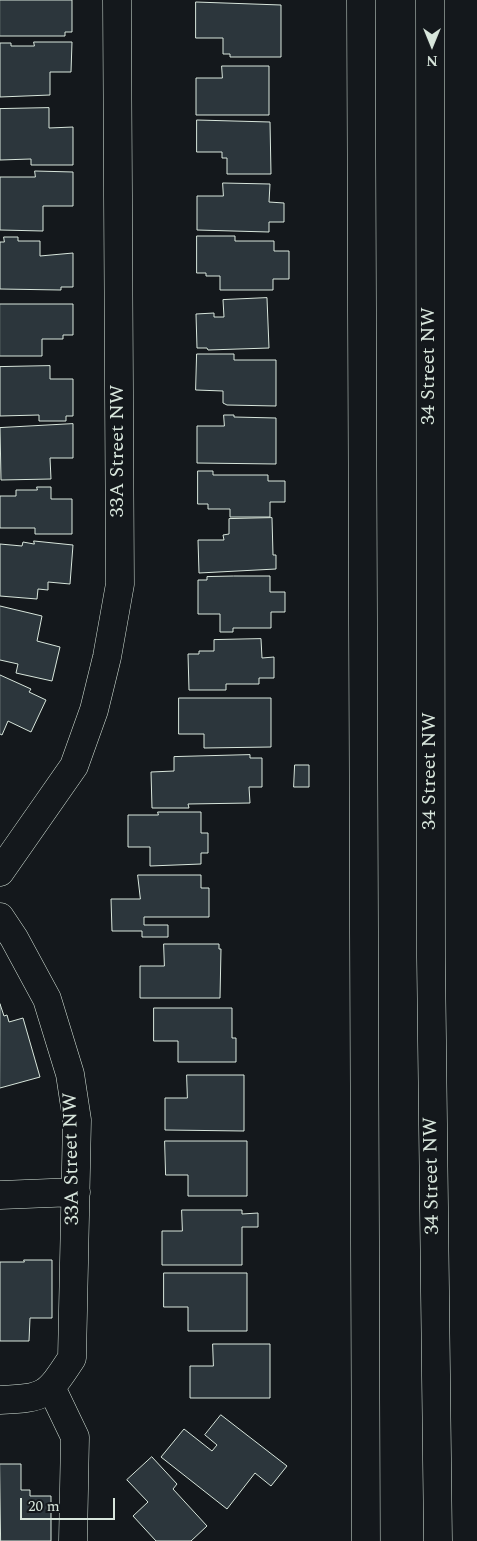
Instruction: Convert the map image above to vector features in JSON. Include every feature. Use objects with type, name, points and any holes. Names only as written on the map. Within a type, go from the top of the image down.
[{"type":"main road","name":"33A Street NW","points":[[0,872],[74,766],[94,710],[107,657],[120,584],[117,0]]},
{"type":"main road","points":[[361,0],[366,1541]]},
{"type":"main road","name":"34 Street NW","points":[[430,0],[431,957],[438,1541]]},
{"type":"main road","name":"33A Street NW","points":[[0,917],[14,938],[47,999],[70,1074],[76,1120],[72,1358],[52,1389]]},
{"type":"main road","points":[[0,1195],[76,1192]]},
{"type":"main road","points":[[0,1400],[34,1398],[52,1389],[75,1437],[72,1541]]},
{"type":"building","points":[[0,0],[72,0],[72,32],[65,32],[65,36],[0,36]]},
{"type":"building","points":[[196,2],[281,5],[281,57],[230,57],[230,54],[223,54],[223,38],[196,38]]},
{"type":"building","points":[[34,42],[72,42],[71,72],[50,72],[50,95],[0,97],[0,43],[11,43],[11,46],[34,46]]},
{"type":"building","points":[[222,66],[269,66],[269,115],[196,115],[196,78],[222,78]]},
{"type":"building","points":[[49,108],[49,128],[73,127],[73,165],[31,165],[31,159],[0,160],[0,109]]},
{"type":"building","points":[[197,120],[270,122],[271,174],[227,174],[227,158],[222,158],[222,152],[197,152]]},
{"type":"building","points":[[35,171],[73,172],[73,206],[43,206],[43,231],[0,230],[0,177],[35,177]]},
{"type":"building","points":[[223,183],[270,184],[269,202],[284,203],[284,222],[269,222],[269,232],[197,230],[197,196],[223,196]]},
{"type":"building","points":[[197,236],[235,236],[235,241],[274,241],[274,251],[289,251],[289,279],[273,279],[273,290],[220,290],[220,276],[206,276],[206,273],[197,273]]},
{"type":"building","points":[[4,237],[18,237],[18,241],[40,241],[40,256],[73,253],[73,287],[61,287],[61,290],[0,289],[0,242],[4,242]]},
{"type":"building","points":[[267,298],[269,348],[208,350],[207,348],[197,348],[196,314],[214,313],[214,317],[224,317],[223,300]]},
{"type":"building","points":[[0,304],[73,304],[73,335],[63,335],[63,339],[42,339],[42,356],[0,356]]},
{"type":"building","points":[[197,354],[234,354],[234,360],[276,360],[276,406],[227,405],[223,403],[223,391],[196,390]]},
{"type":"building","points":[[50,366],[50,379],[73,379],[73,416],[66,416],[66,421],[39,421],[39,415],[0,416],[0,367]]},
{"type":"building","points":[[224,415],[276,418],[276,464],[197,463],[197,426],[224,426]]},
{"type":"building","points":[[73,424],[73,458],[50,458],[51,479],[1,480],[0,428]]},
{"type":"building","points":[[198,471],[213,471],[213,475],[268,475],[268,481],[285,481],[285,502],[270,502],[270,517],[230,517],[230,509],[208,509],[208,504],[198,504]]},
{"type":"building","points":[[37,487],[51,487],[51,499],[72,499],[72,534],[35,534],[35,528],[0,528],[0,496],[16,496],[16,490],[37,490]]},
{"type":"building","points":[[272,518],[273,555],[276,555],[276,569],[199,573],[198,540],[224,540],[223,535],[229,534],[229,519]]},
{"type":"building","points":[[34,541],[73,545],[70,584],[48,582],[48,590],[38,589],[37,599],[0,596],[0,544],[22,546],[23,542],[34,544]]},
{"type":"building","points":[[270,576],[270,592],[285,592],[285,612],[271,612],[271,628],[233,628],[233,632],[220,632],[220,614],[198,614],[198,580],[207,580],[207,577]]},
{"type":"building","points":[[0,606],[42,616],[37,641],[60,647],[52,681],[16,673],[18,664],[0,660]]},
{"type":"building","points":[[261,639],[262,658],[274,657],[274,678],[259,678],[259,684],[226,684],[226,690],[189,690],[188,654],[199,654],[199,651],[214,651],[214,640]]},
{"type":"building","points":[[0,675],[31,689],[29,692],[46,700],[31,732],[8,721],[2,735],[0,734]]},
{"type":"building","points":[[179,698],[271,698],[271,747],[204,748],[204,734],[179,734]]},
{"type":"building","points":[[250,755],[250,758],[262,758],[262,787],[249,787],[250,803],[188,804],[189,808],[152,808],[151,772],[174,771],[174,757]]},
{"type":"building","points":[[295,765],[309,765],[309,787],[294,787]]},
{"type":"building","points":[[158,812],[201,812],[201,833],[208,833],[208,853],[201,853],[201,864],[150,866],[150,847],[128,847],[128,815],[158,815]]},
{"type":"building","points":[[138,875],[201,875],[201,888],[209,888],[209,917],[144,917],[144,925],[168,925],[168,937],[142,937],[142,931],[112,931],[111,899],[140,899]]},
{"type":"building","points":[[164,944],[219,944],[219,949],[221,949],[220,998],[140,998],[140,966],[164,966]]},
{"type":"building","points":[[0,1004],[4,1016],[7,1015],[9,1022],[23,1018],[40,1077],[0,1088]]},
{"type":"building","points":[[154,1008],[232,1008],[232,1038],[236,1038],[236,1062],[178,1062],[178,1041],[154,1041]]},
{"type":"building","points":[[187,1075],[244,1075],[244,1131],[165,1130],[165,1098],[187,1098]]},
{"type":"building","points":[[165,1141],[247,1141],[247,1196],[188,1196],[188,1175],[166,1175]]},
{"type":"building","points":[[182,1210],[242,1210],[242,1214],[258,1213],[258,1227],[242,1227],[242,1265],[162,1265],[162,1231],[182,1231]]},
{"type":"building","points":[[24,1260],[52,1260],[52,1318],[30,1318],[29,1341],[0,1341],[0,1262],[24,1262]]},
{"type":"building","points":[[164,1273],[247,1273],[247,1331],[188,1331],[188,1307],[164,1307]]},
{"type":"building","points":[[213,1344],[270,1344],[270,1398],[190,1398],[190,1366],[213,1366]]},
{"type":"building","points":[[221,1415],[287,1466],[271,1486],[255,1473],[227,1509],[161,1457],[184,1429],[212,1451],[217,1445],[205,1435]]},
{"type":"building","points":[[152,1457],[177,1484],[173,1489],[207,1526],[191,1541],[156,1541],[133,1516],[148,1502],[127,1480]]},
{"type":"building","points":[[0,1464],[21,1464],[21,1490],[30,1490],[30,1496],[51,1496],[51,1541],[1,1541]]}]
